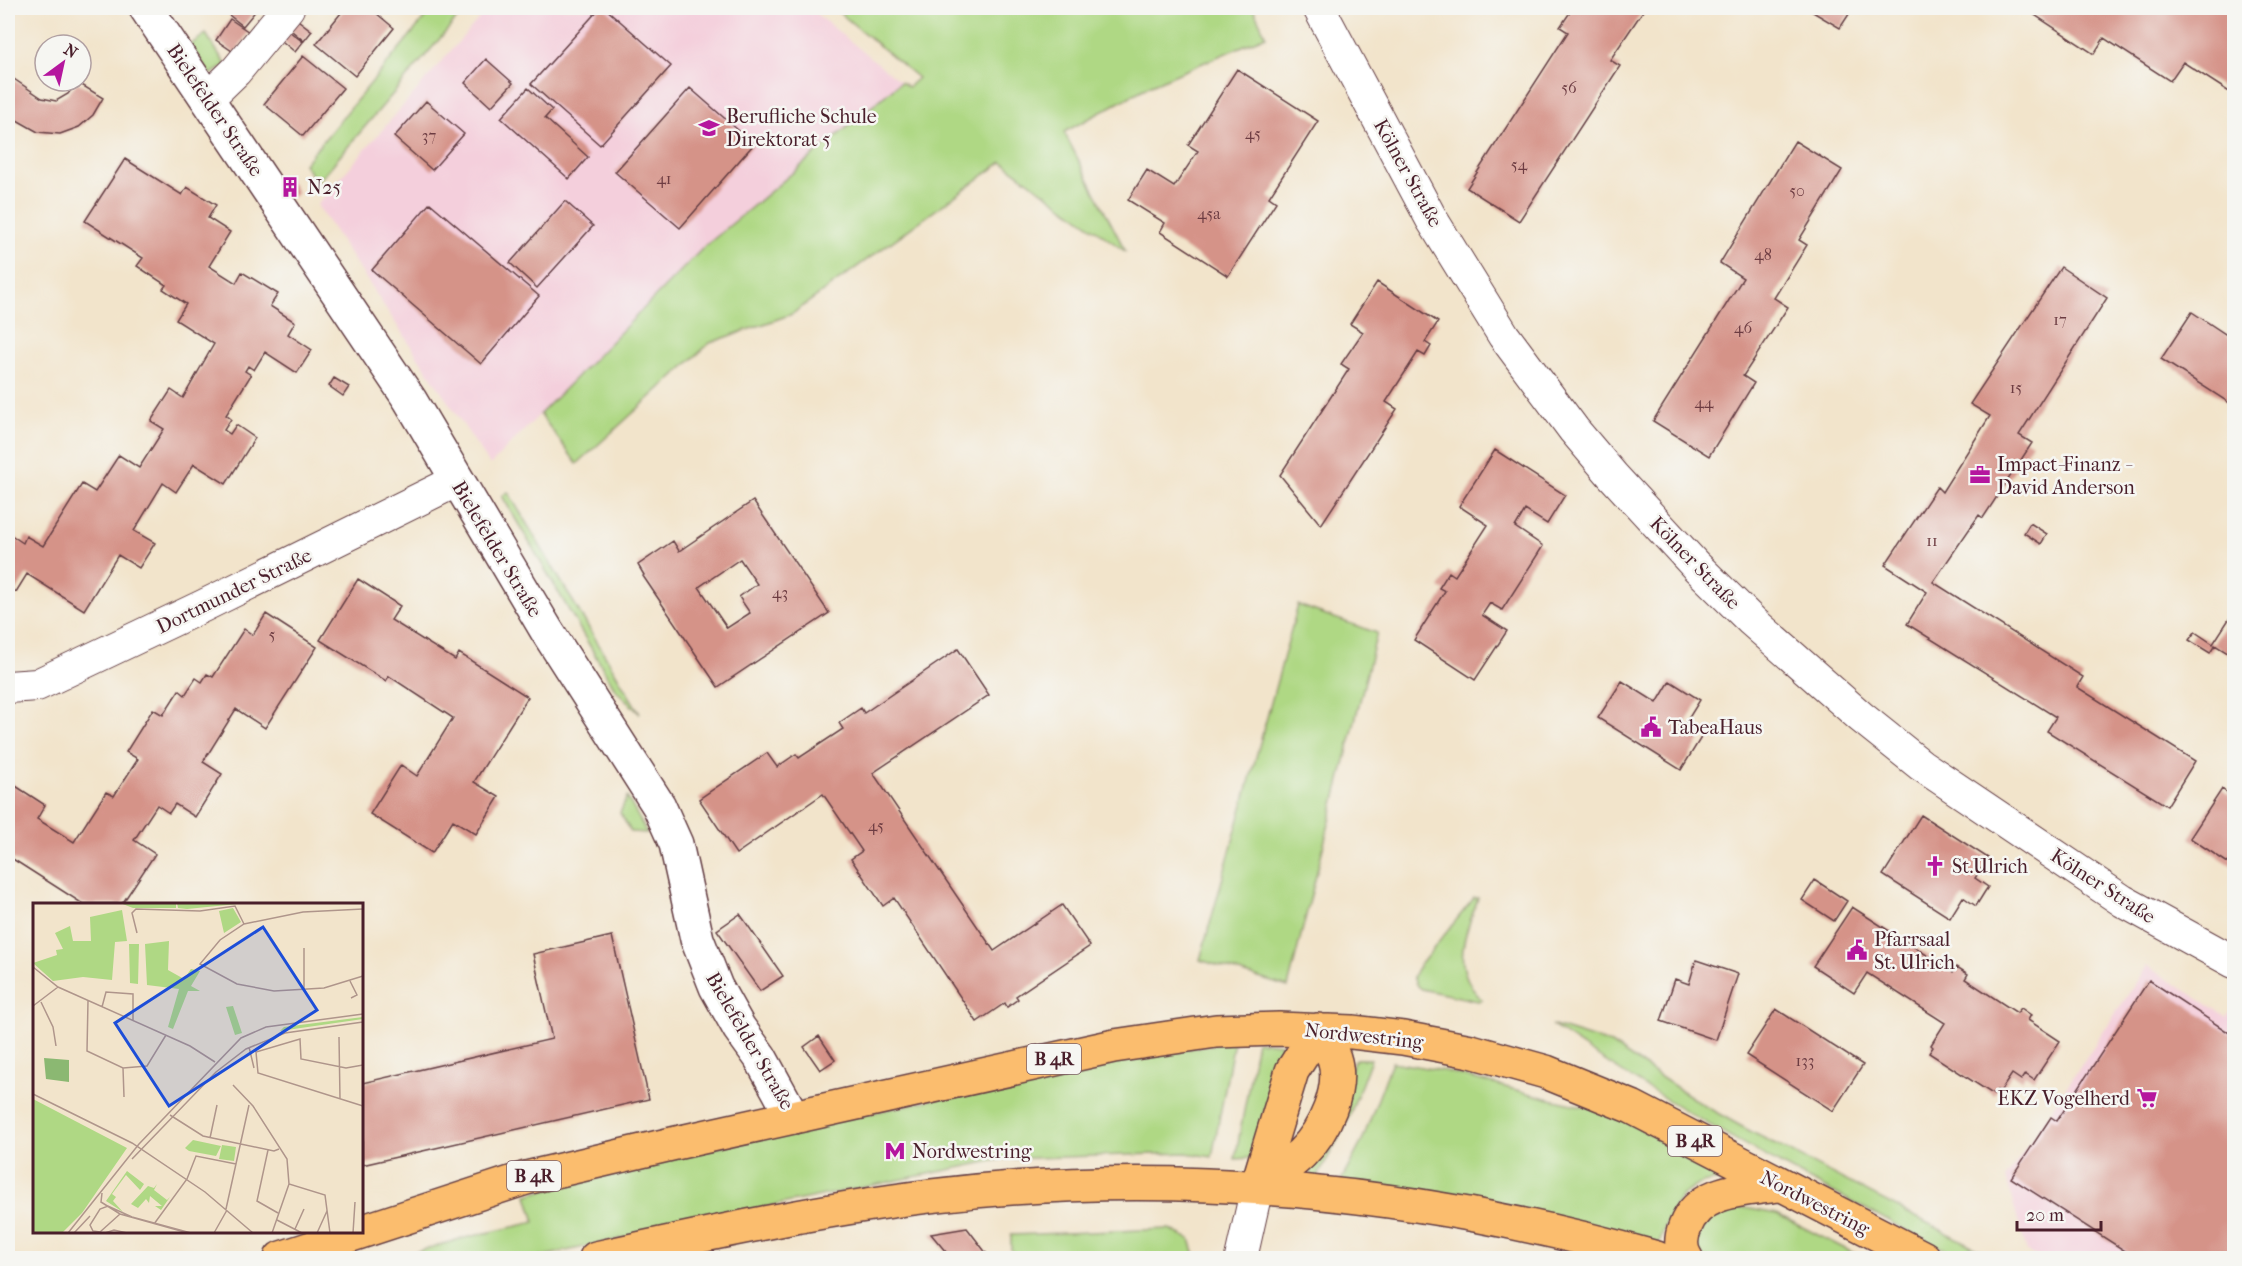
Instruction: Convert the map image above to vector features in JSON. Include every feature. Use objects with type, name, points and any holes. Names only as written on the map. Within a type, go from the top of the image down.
[{"type":"main road","name":"Nordwestring","points":[[363,1231],[526,1178],[1114,1046],[1216,1031],[1318,1030],[1421,1041],[1507,1060],[1546,1072],[1632,1107],[1778,1185],[1924,1258]]},
{"type":"main road","points":[[1318,1030],[1334,1058],[1335,1094],[1330,1108],[1309,1146],[1257,1187],[1292,1071],[1318,1030]]},
{"type":"main road","points":[[596,1258],[746,1226],[930,1196],[1030,1187],[1162,1183],[1257,1187],[1333,1195],[1479,1216],[1564,1233],[1658,1258]]},
{"type":"main road","points":[[1686,1258],[1681,1242],[1683,1231],[1696,1207],[1714,1196],[1778,1185]]},
{"type":"main road","name":"Nordwestring","points":[[281,1258],[358,1233]]},
{"type":"street","name":"Bielefelder Straße","points":[[146,8],[410,400],[547,632],[636,768],[666,819],[676,844],[697,939],[712,978],[793,1117]]},
{"type":"street","points":[[207,99],[236,71],[288,8]]},
{"type":"street","name":"Kölner Straße","points":[[1319,8],[1431,218],[1504,336],[1574,430],[1696,566],[1752,621],[1921,765],[2123,901],[2235,962]]},
{"type":"street","name":"Dortmunder Straße","points":[[8,687],[37,685],[213,601],[456,480]]},
{"type":"street","points":[[1241,1258],[1257,1187]]},
{"type":"shaded area","points":[[488,8],[809,8],[901,82],[703,248],[490,465],[317,205]]},
{"type":"shaded area","name":"EKZ Vogelherd","points":[[2147,966],[2227,1017],[2234,1006],[2234,1258],[2040,1258],[2027,1252],[2006,1178]]},
{"type":"green space","points":[[433,8],[466,8],[317,183],[304,164]]},
{"type":"green space","points":[[834,8],[1253,8],[1266,36],[1151,85],[1064,132],[1126,252],[1002,162],[792,314],[710,343],[577,464],[540,414],[703,248],[901,82],[908,87],[918,78]]},
{"type":"green space","points":[[206,34],[226,65],[210,75],[190,45]]},
{"type":"green space","points":[[508,492],[640,714],[615,689],[502,496]]},
{"type":"green space","points":[[1298,605],[1377,633],[1288,987],[1200,960]]},
{"type":"green space","points":[[627,797],[647,833],[631,832],[620,813]]},
{"type":"green space","points":[[1474,898],[1478,898],[1465,938],[1463,963],[1472,987],[1482,1000],[1421,989],[1413,977],[1417,969]]},
{"type":"green space","points":[[1551,1025],[1611,1044],[1703,1105],[1995,1258],[1964,1258],[1818,1185],[1663,1098]]},
{"type":"green space","points":[[1234,1041],[1212,1157],[1186,1153],[1002,1159],[726,1215],[535,1258],[395,1258],[460,1239],[535,1222],[527,1195],[612,1170],[1081,1067]]},
{"type":"green space","points":[[1257,1041],[1280,1044],[1282,1049],[1253,1152],[1250,1158],[1235,1159]]},
{"type":"green space","points":[[1371,1059],[1346,1125],[1316,1179],[1310,1176],[1311,1163],[1341,1098],[1354,1061]]},
{"type":"green space","points":[[1392,1062],[1445,1071],[1608,1112],[1745,1183],[1727,1180],[1711,1181],[1687,1192],[1670,1214],[1659,1245],[1340,1183],[1362,1141]]},
{"type":"green space","points":[[1745,1208],[1777,1214],[1863,1258],[1705,1258],[1698,1251],[1697,1240],[1706,1219],[1721,1211]]},
{"type":"green space","points":[[1169,1229],[1190,1239],[1196,1258],[1016,1258],[1011,1249],[1011,1235]]},
{"type":"building","points":[[220,8],[258,8],[243,26]]},
{"type":"building","points":[[345,8],[370,8],[394,28],[355,76],[316,44]]},
{"type":"building","points":[[600,8],[605,8],[671,66],[600,145],[531,84]]},
{"type":"building","points":[[1573,8],[1645,8],[1610,60],[1620,66],[1519,221],[1467,188],[1568,32],[1560,27]]},
{"type":"building","points":[[1806,8],[1853,8],[1840,28]]},
{"type":"building","points":[[2024,8],[2229,8],[2234,11],[2234,95],[2183,62],[2170,81],[2104,38],[2094,54]]},
{"type":"building","points":[[294,17],[312,31],[304,41],[286,26]]},
{"type":"building","points":[[230,19],[249,32],[235,53],[216,40]]},
{"type":"building","points":[[285,28],[303,42],[295,52],[277,37]]},
{"type":"building","points":[[303,56],[343,88],[303,136],[264,104]]},
{"type":"building","points":[[486,59],[513,83],[491,107],[465,83]]},
{"type":"building","points":[[1237,69],[1318,121],[1269,197],[1276,202],[1228,276],[1160,232],[1165,223],[1128,200],[1147,170],[1174,187],[1198,151],[1188,145]]},
{"type":"building","points":[[8,75],[42,98],[56,101],[69,93],[93,92],[103,98],[93,115],[79,127],[60,134],[38,132],[8,115]]},
{"type":"building","points":[[528,88],[552,110],[545,118],[588,157],[569,179],[501,118]]},
{"type":"building","points":[[690,88],[754,144],[680,228],[615,172]]},
{"type":"building","points":[[426,101],[464,134],[432,170],[394,137]]},
{"type":"building","points":[[1795,141],[1842,170],[1799,240],[1807,245],[1774,298],[1788,307],[1743,376],[1754,383],[1709,456],[1653,421],[1743,278],[1720,263]]},
{"type":"building","points":[[125,159],[182,195],[187,187],[216,205],[208,218],[230,232],[209,266],[236,283],[242,272],[278,294],[270,306],[295,322],[288,334],[312,350],[297,373],[265,352],[254,370],[248,366],[245,371],[251,375],[226,415],[231,419],[224,430],[230,434],[236,425],[255,438],[226,484],[194,464],[176,492],[163,483],[134,531],[155,543],[139,568],[118,555],[84,610],[27,574],[16,592],[8,587],[8,533],[23,543],[26,536],[43,546],[82,484],[95,492],[119,455],[139,468],[164,429],[151,421],[171,390],[183,398],[214,344],[176,320],[186,304],[163,289],[166,285],[137,266],[143,258],[85,221]]},
{"type":"building","name":"N25","points":[[288,178],[298,193],[292,197],[282,182]]},
{"type":"building","points":[[565,201],[593,226],[537,288],[510,263]]},
{"type":"building","points":[[430,203],[539,296],[481,364],[372,270]]},
{"type":"building","points":[[2061,267],[2107,298],[2019,435],[2032,443],[1983,518],[1979,515],[1933,582],[2083,677],[2077,687],[2195,761],[2167,806],[2047,731],[2056,717],[1907,624],[1927,592],[1885,565],[1937,487],[1942,492],[1990,416],[1970,404]]},
{"type":"building","points":[[1377,282],[1438,322],[1425,342],[1431,346],[1425,356],[1418,352],[1386,402],[1397,409],[1321,525],[1280,475],[1349,369],[1341,364],[1363,332],[1350,324]]},
{"type":"building","points":[[2192,312],[2234,340],[2234,406],[2161,359]]},
{"type":"building","points":[[334,378],[349,387],[343,396],[329,386]]},
{"type":"building","points":[[1495,450],[1565,495],[1547,524],[1525,510],[1515,527],[1543,546],[1502,610],[1490,603],[1482,615],[1507,631],[1475,680],[1414,640],[1445,591],[1439,588],[1449,572],[1455,576],[1488,525],[1459,506]]},
{"type":"building","points":[[753,501],[829,613],[718,687],[643,576],[638,565],[673,541],[679,551]],"holes":[[[740,559],[757,584],[739,597],[750,613],[727,628],[699,587]]]},
{"type":"building","points":[[2030,523],[2047,534],[2041,544],[2024,533]]},
{"type":"building","points":[[358,579],[400,606],[391,620],[455,660],[459,653],[528,697],[474,782],[499,797],[476,834],[453,820],[432,853],[370,814],[401,765],[417,776],[453,718],[389,676],[386,681],[320,640]]},
{"type":"building","points":[[266,614],[317,647],[265,728],[236,709],[203,762],[222,774],[195,817],[175,804],[169,813],[157,805],[134,840],[155,854],[123,903],[81,903],[8,856],[8,781],[45,805],[37,819],[74,842],[106,792],[114,796],[138,759],[126,752],[153,709],[163,715],[179,690],[185,695],[196,678],[202,682],[207,674],[213,677],[244,629],[253,635]]},
{"type":"building","points":[[2231,616],[2234,618],[2234,657],[2215,645],[2210,653],[2189,640],[2195,632],[2213,644]]},
{"type":"building","points":[[958,649],[989,695],[873,773],[994,951],[1062,905],[1090,946],[1016,996],[1018,999],[1007,1007],[1005,1003],[977,1022],[894,898],[883,906],[851,859],[862,851],[823,794],[736,854],[699,799],[767,753],[777,767],[796,754],[799,758],[843,729],[839,723],[861,708],[864,713]]},
{"type":"building","name":"TabeaHaus","points":[[1622,681],[1657,703],[1670,681],[1700,700],[1685,724],[1702,736],[1681,770],[1598,718]]},
{"type":"building","points":[[2222,789],[2234,798],[2234,867],[2190,838]]},
{"type":"building","name":"St.Ulrich","points":[[1921,815],[1988,858],[1975,878],[1988,887],[1976,906],[1963,897],[1950,918],[1883,875]]},
{"type":"building","points":[[1815,880],[1847,901],[1834,921],[1802,900]]},
{"type":"building","points":[[1852,907],[1953,972],[1957,967],[1968,974],[1965,979],[2017,1013],[2021,1008],[2031,1015],[2028,1020],[2060,1041],[2034,1080],[2025,1074],[2021,1080],[2012,1074],[2000,1092],[1997,1090],[1994,1095],[1929,1053],[1933,1047],[1931,1045],[1945,1023],[1867,973],[1854,993],[1813,966]]},
{"type":"building","points":[[740,914],[783,976],[760,991],[717,930]]},
{"type":"building","points":[[612,936],[649,1099],[363,1165],[363,1083],[552,1039],[533,954]]},
{"type":"building","points":[[1696,960],[1738,974],[1716,1040],[1661,1021],[1675,979],[1689,984]]},
{"type":"building","name":"EKZ Vogelherd","points":[[2149,980],[2234,1036],[2234,1258],[2136,1258],[2011,1178],[2051,1117],[2057,1121]]},
{"type":"building","points":[[1776,1009],[1863,1065],[1833,1111],[1746,1055]]},
{"type":"building","points":[[819,1036],[835,1060],[820,1070],[804,1047]]},
{"type":"building","points":[[967,1228],[990,1258],[951,1258],[931,1234]]},
{"type":"place","name":"Berufliche Schule Direktorat 5","points":[[709,128]]},
{"type":"place","name":"N25","points":[[290,187]]},
{"type":"place","name":"Impact-Finanz - David Anderson","points":[[1980,475]]},
{"type":"place","name":"TabeaHaus","points":[[1651,727]]},
{"type":"place","name":"St.Ulrich","points":[[1935,866]]},
{"type":"place","name":"Pfarrsaal St. Ulrich","points":[[1857,950]]},
{"type":"place","name":"EKZ Vogelherd","points":[[2147,1098]]},
{"type":"place","name":"Nordwestring","points":[[895,1151]]}]
